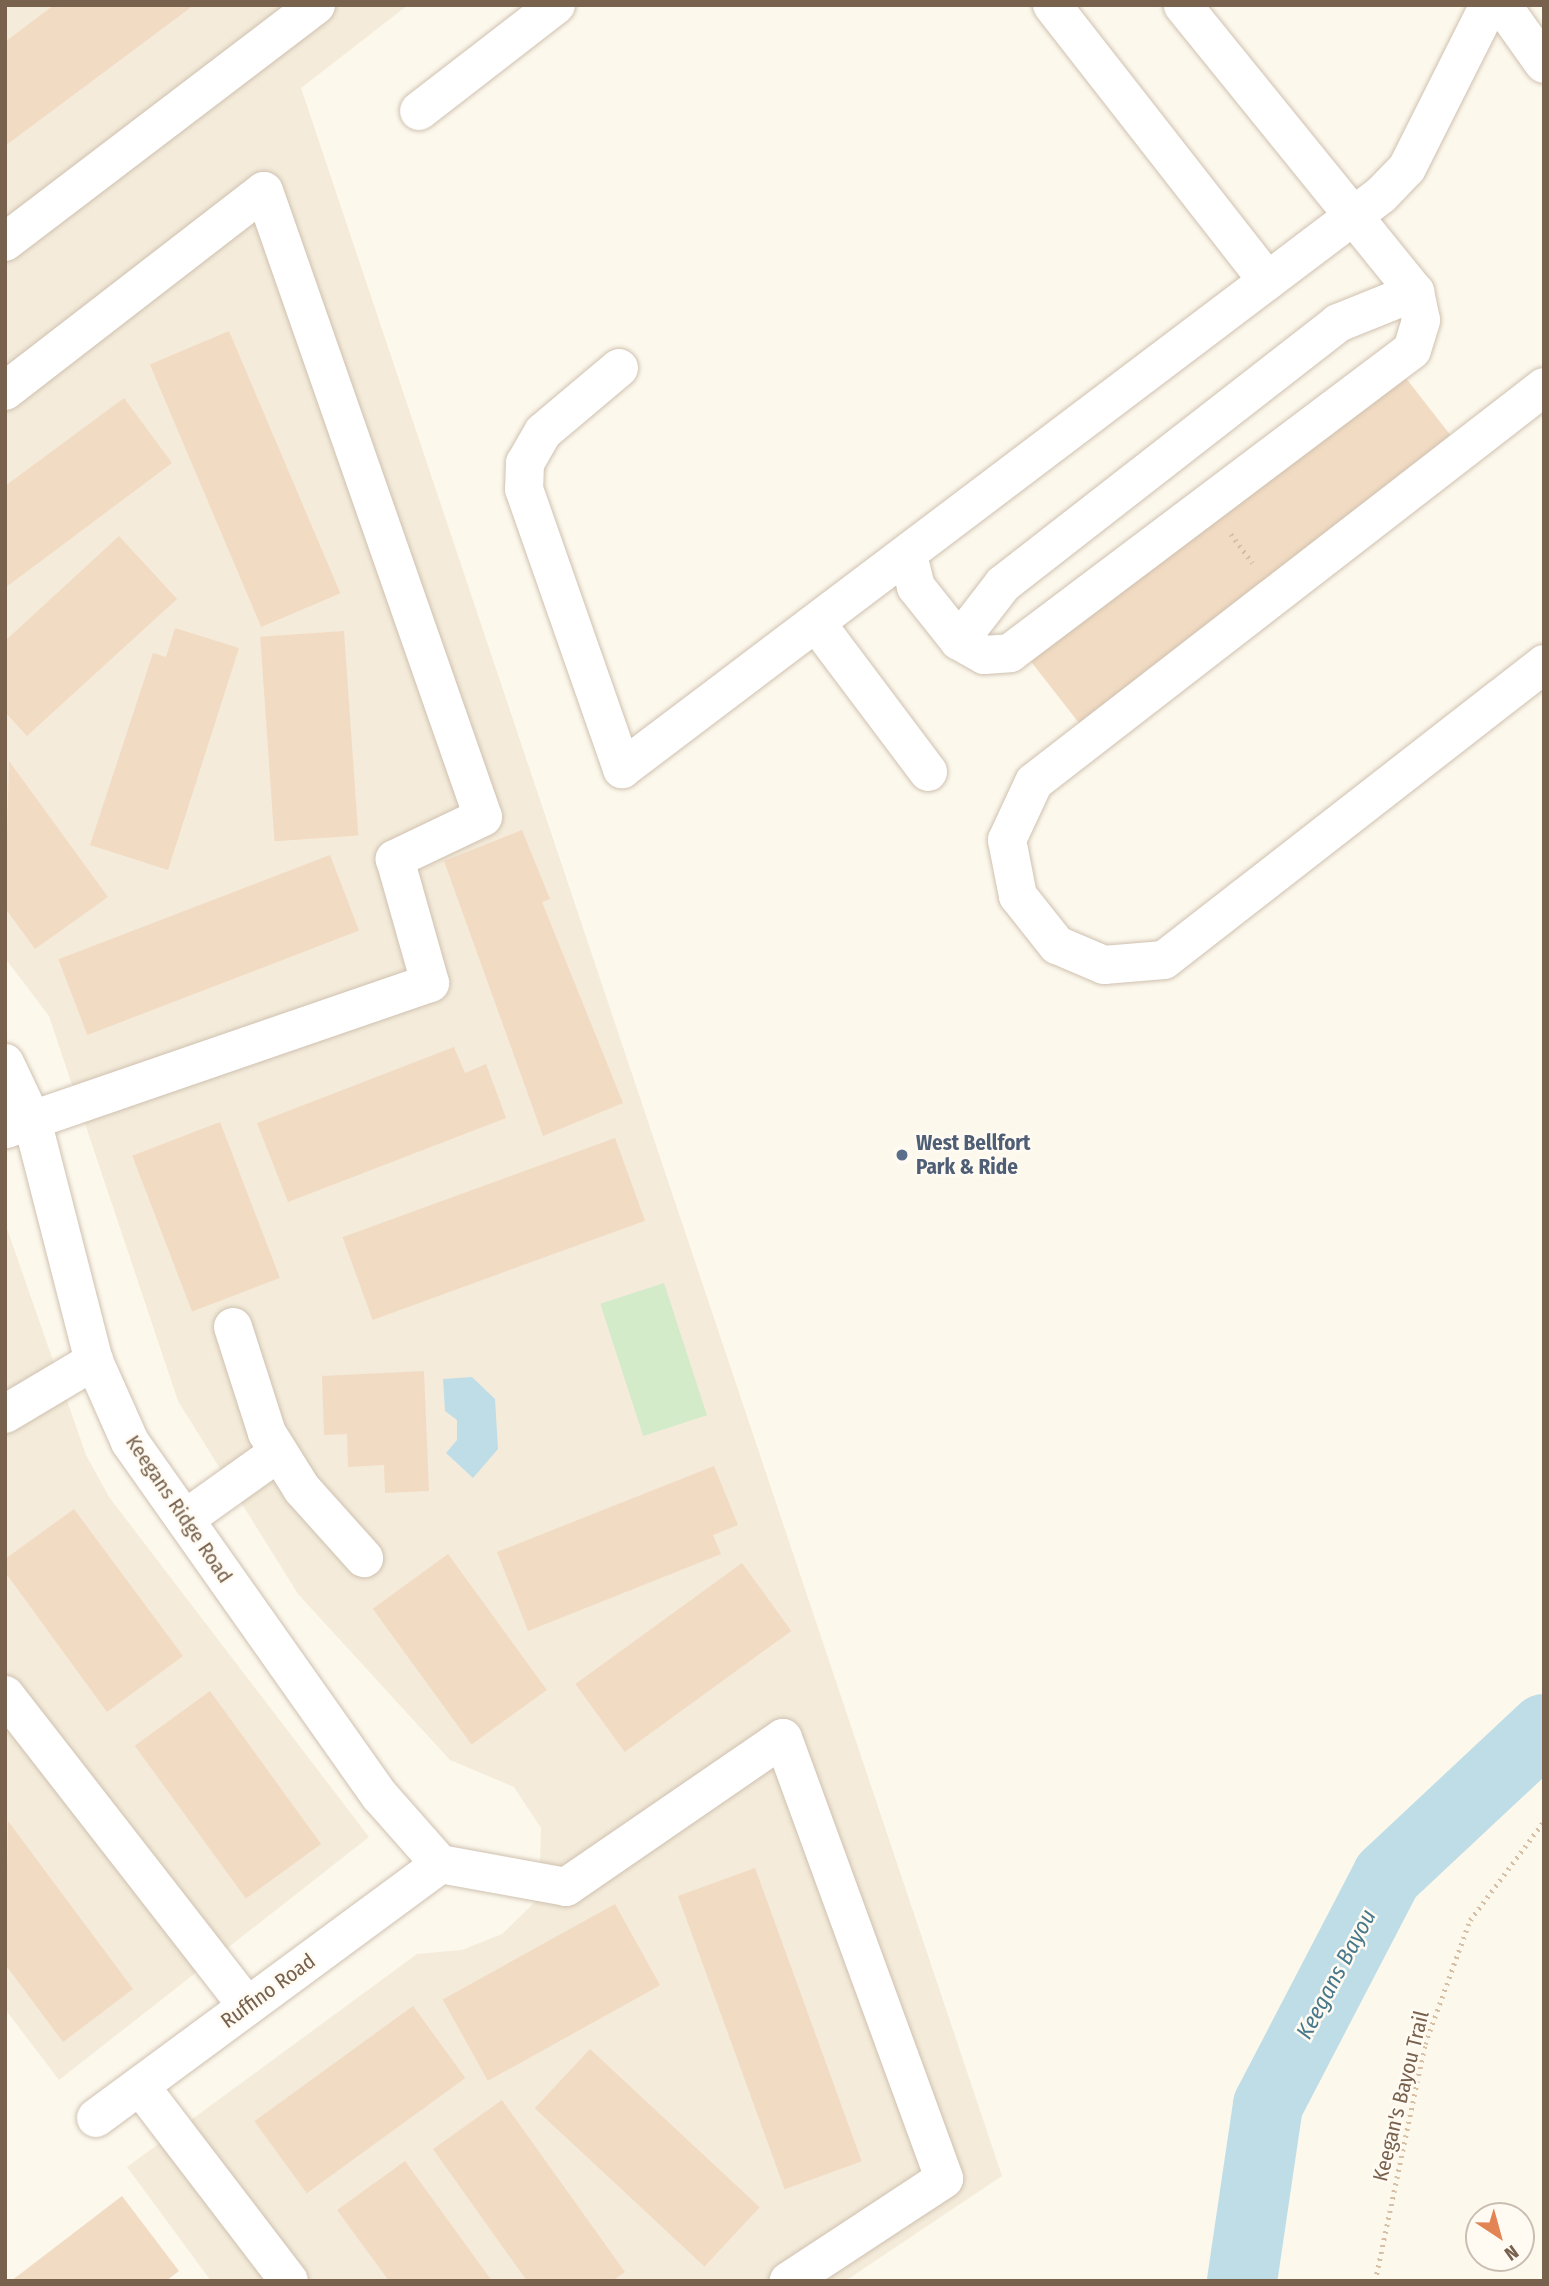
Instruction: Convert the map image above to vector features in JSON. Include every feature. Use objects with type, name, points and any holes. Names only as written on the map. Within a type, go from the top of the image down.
[{"type":"street","points":[[5,242],[316,5]]},
{"type":"street","points":[[419,111],[556,5]]},
{"type":"street","points":[[1052,5],[1268,281]]},
{"type":"street","points":[[908,555],[916,587],[959,641],[984,655],[1010,653],[1412,350],[1421,320],[1415,292],[1354,216],[1325,188],[1183,5]]},
{"type":"street","points":[[619,368],[543,432],[525,463],[524,489],[622,769],[1354,216],[1407,168],[1489,5]]},
{"type":"street","points":[[1502,5],[1544,65]]},
{"type":"street","points":[[5,391],[264,191],[482,817],[395,859],[430,982],[19,1124]]},
{"type":"street","points":[[959,641],[1003,584],[1338,323],[1415,292]]},
{"type":"street","points":[[1544,387],[1034,782],[1007,840],[1018,896],[1057,945],[1104,965],[1164,960],[1544,664]]},
{"type":"street","points":[[1496,424],[1544,410]]},
{"type":"street","points":[[817,624],[928,772]]},
{"type":"street","name":"Keegans Ridge Road","points":[[5,1063],[19,1124],[94,1361],[130,1442],[380,1796],[440,1864]]},
{"type":"street","points":[[233,1327],[267,1433],[302,1489],[364,1559]]},
{"type":"street","points":[[5,1414],[94,1361]]},
{"type":"street","points":[[185,1519],[279,1452]]},
{"type":"street","points":[[5,1695],[247,2006]]},
{"type":"street","points":[[440,1864],[566,1887],[783,1738],[944,2179],[789,2281]]},
{"type":"street","name":"Ruffino Road","points":[[96,2118],[440,1864]]},
{"type":"street","points":[[140,2086],[289,2281]]},
{"type":"path","points":[[1221,522],[1256,566]]},
{"type":"path","name":"Keegan's Bayou Trail","points":[[1375,2281],[1425,2044],[1465,1933],[1517,1849],[1544,1821]]},
{"type":"shaded area","points":[[5,5],[408,5],[301,88],[1002,2176],[845,2281],[211,2281],[127,2167],[417,1954],[462,1950],[502,1934],[539,1898],[541,1828],[514,1787],[450,1760],[298,1594],[178,1401],[49,1016],[5,958]]},
{"type":"shaded area","points":[[5,1223],[86,1455],[109,1497],[369,1837],[59,2080],[5,2009]]},
{"type":"green space","points":[[664,1283],[707,1415],[643,1436],[600,1304]]},
{"type":"water","points":[[472,1377],[495,1399],[498,1449],[473,1478],[446,1453],[457,1440],[457,1420],[445,1411],[443,1379]]},
{"type":"building","points":[[54,5],[194,5],[5,146],[5,42]]},
{"type":"building","points":[[229,331],[340,593],[261,627],[150,365]]},
{"type":"building","points":[[1398,368],[1450,435],[1080,724],[1028,657]]},
{"type":"building","points":[[124,398],[172,463],[5,588],[5,486]]},
{"type":"building","points":[[119,536],[177,599],[27,736],[5,712],[5,641]]},
{"type":"building","points":[[175,628],[239,648],[168,870],[90,845],[153,653],[166,657]]},
{"type":"building","points":[[344,631],[358,836],[275,841],[260,637]]},
{"type":"building","points":[[9,761],[108,897],[35,949],[5,908]]},
{"type":"building","points":[[522,830],[550,899],[542,902],[623,1103],[543,1136],[444,861]]},
{"type":"building","points":[[330,855],[359,931],[87,1035],[58,959]]},
{"type":"building","points":[[454,1047],[465,1073],[486,1064],[506,1118],[288,1202],[257,1123]]},
{"type":"building","points":[[220,1122],[280,1278],[192,1312],[132,1156]]},
{"type":"building","points":[[615,1138],[645,1221],[373,1320],[342,1237]]},
{"type":"building","points":[[424,1371],[429,1491],[385,1493],[384,1465],[348,1467],[347,1434],[324,1435],[322,1376]]},
{"type":"building","points":[[714,1466],[738,1525],[713,1535],[721,1554],[528,1631],[497,1552]]},
{"type":"building","points":[[74,1509],[183,1656],[107,1712],[5,1572],[5,1559]]},
{"type":"building","points":[[448,1554],[547,1690],[472,1745],[373,1609]]},
{"type":"building","points":[[742,1563],[791,1631],[625,1752],[575,1684]]},
{"type":"building","points":[[210,1691],[321,1844],[246,1899],[135,1746]]},
{"type":"building","points":[[8,1821],[133,1989],[63,2042],[5,1964]]},
{"type":"building","points":[[755,1868],[862,2161],[785,2189],[678,1896]]},
{"type":"building","points":[[615,1904],[660,1985],[488,2081],[443,2000]]},
{"type":"building","points":[[413,2006],[465,2078],[307,2193],[254,2121]]},
{"type":"building","points":[[590,2049],[760,2207],[704,2266],[535,2108]]},
{"type":"building","points":[[502,2100],[625,2272],[612,2281],[527,2281],[433,2149]]},
{"type":"building","points":[[405,2161],[492,2281],[389,2281],[337,2210]]},
{"type":"building","points":[[122,2196],[179,2271],[166,2281],[11,2281]]},
{"type":"waterway","name":"Keegans Bayou","points":[[1242,2281],[1268,2105],[1387,1876],[1544,1729]]},
{"type":"place","name":"West Bellfort Park & Ride","points":[[902,1155]]}]
